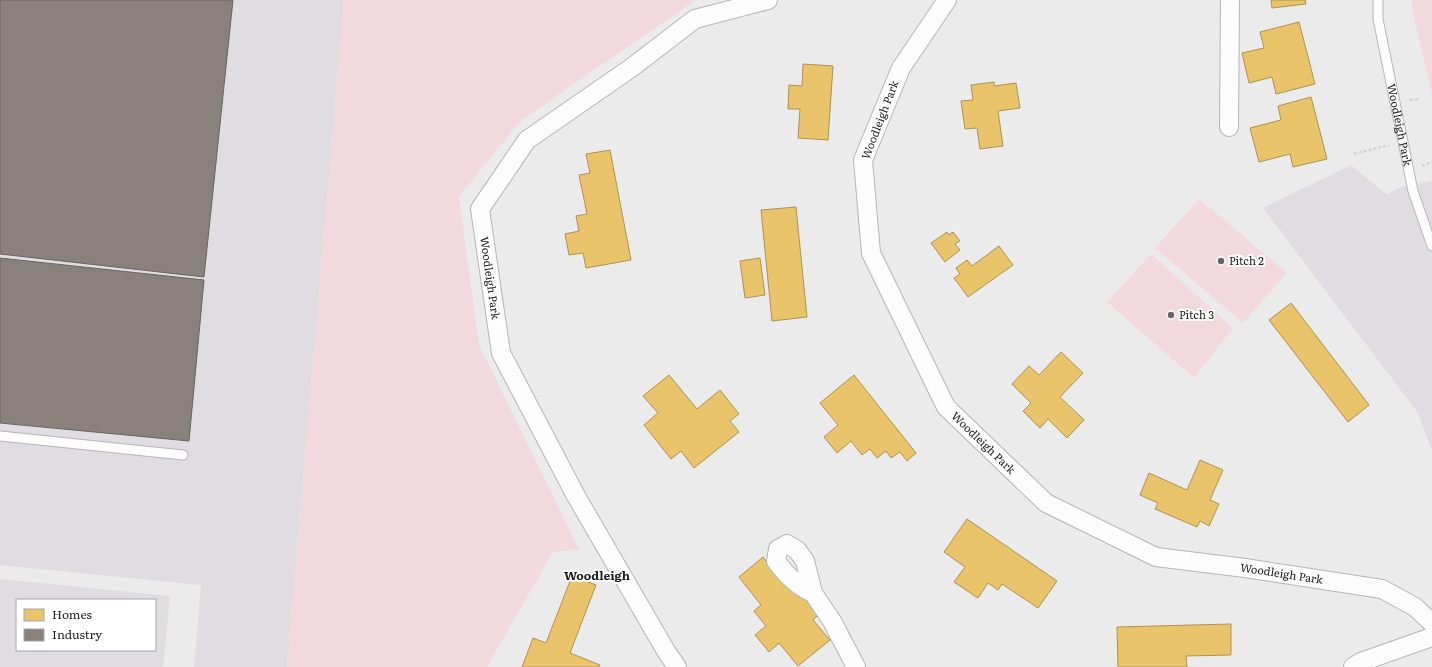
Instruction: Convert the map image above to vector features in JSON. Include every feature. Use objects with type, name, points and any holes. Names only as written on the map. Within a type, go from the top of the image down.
[{"type":"street","name":"Woodleigh Park","points":[[678,667],[666,651],[576,496],[501,353],[480,209],[527,140],[631,68],[695,19],[768,0]]},
{"type":"street","name":"Woodleigh Park","points":[[947,0],[900,68],[863,160],[871,253],[946,407],[1046,503],[1156,557],[1245,568],[1382,589],[1415,607],[1432,623]]},
{"type":"street","points":[[1229,127],[1230,0]]},
{"type":"street","points":[[813,593],[832,621],[856,667]]},
{"type":"street","points":[[1353,667],[1361,662],[1432,637]]},
{"type":"lane","name":"Woodleigh Park","points":[[1378,0],[1378,19],[1413,191],[1432,246]]},
{"type":"lane","points":[[0,436],[183,456]]},
{"type":"path","points":[[1354,154],[1403,142]]},
{"type":"shaded area","points":[[0,0],[344,0],[287,667],[194,667],[201,585],[0,565]]},
{"type":"shaded area","points":[[344,0],[696,0],[520,121],[459,197],[479,345],[579,549],[553,552],[487,667],[287,667]]},
{"type":"shaded area","points":[[1412,0],[1432,0],[1432,95],[1412,8]]},
{"type":"shaded area","points":[[1351,165],[1387,195],[1398,188],[1432,181],[1432,451],[1418,413],[1263,208]]},
{"type":"shaded area","name":"Pitch 2","points":[[1199,199],[1287,273],[1243,323],[1155,248]]},
{"type":"shaded area","name":"Pitch 3","points":[[1151,254],[1233,328],[1194,378],[1107,302]]},
{"type":"shaded area","points":[[0,579],[170,596],[163,667],[0,667]]},
{"type":"building: Homes","points":[[1271,0],[1305,0],[1306,4],[1272,8]]},
{"type":"building: Homes","points":[[1299,22],[1315,84],[1276,94],[1272,77],[1249,83],[1242,53],[1264,48],[1260,32]]},
{"type":"building: Homes","points":[[803,64],[833,66],[828,140],[798,138],[800,109],[788,109],[789,85],[802,86]]},
{"type":"building: Homes","points":[[994,82],[994,86],[1016,83],[1020,108],[998,111],[1003,146],[980,149],[977,128],[965,129],[961,101],[973,100],[971,85]]},
{"type":"building: Homes","points":[[1311,97],[1327,159],[1293,167],[1290,154],[1259,162],[1250,128],[1281,120],[1278,106]]},
{"type":"building: Homes","points":[[610,150],[631,260],[586,268],[583,253],[569,255],[565,234],[579,231],[576,216],[587,214],[579,175],[590,173],[586,154]]},
{"type":"building: Homes","points":[[796,207],[807,317],[772,321],[761,210]]},
{"type":"building: Homes","points":[[947,232],[949,235],[953,232],[960,241],[955,244],[960,250],[945,262],[931,243]]},
{"type":"building: Homes","points":[[999,246],[1013,265],[968,297],[954,278],[960,274],[956,268],[967,260],[972,266]]},
{"type":"building: Homes","points":[[760,258],[765,295],[745,298],[740,261]]},
{"type":"building: Homes","points":[[1291,303],[1369,405],[1348,422],[1269,320]]},
{"type":"building: Homes","points":[[1061,352],[1083,373],[1060,397],[1084,420],[1067,438],[1048,419],[1040,428],[1023,411],[1031,403],[1012,384],[1029,366],[1039,375]]},
{"type":"building: Homes","points":[[669,375],[697,409],[720,390],[739,414],[730,421],[739,432],[694,468],[681,451],[671,459],[644,425],[658,413],[643,396]]},
{"type":"building: Homes","points":[[854,375],[916,453],[907,461],[900,452],[891,458],[886,451],[877,458],[870,449],[862,455],[851,441],[837,453],[824,437],[838,425],[820,403]]},
{"type":"building: Homes","points":[[1200,460],[1223,470],[1210,500],[1219,504],[1209,526],[1200,521],[1197,527],[1155,509],[1158,503],[1140,495],[1149,473],[1187,490]]},
{"type":"building: Homes","points":[[967,519],[1057,581],[1038,608],[1002,584],[998,590],[988,583],[978,598],[954,582],[965,567],[944,552]]},
{"type":"building: Homes","points":[[763,557],[778,576],[783,572],[818,615],[813,620],[830,640],[798,666],[779,643],[769,652],[755,635],[766,626],[754,611],[761,605],[739,577]]},
{"type":"building: Homes","points":[[572,576],[596,585],[570,653],[600,665],[599,667],[522,667],[533,638],[546,643]]},
{"type":"building: Homes","points":[[1231,624],[1231,655],[1186,656],[1187,667],[1118,667],[1117,627]]},
{"type":"building: Industry","points":[[0,0],[233,0],[204,277],[0,254]]},
{"type":"building: Industry","points":[[0,258],[204,280],[189,441],[0,423]]},
{"type":"place","name":"Pitch 2","points":[[1221,261]]},
{"type":"place","name":"Pitch 3","points":[[1171,315]]},
{"type":"district","name":"Woodleigh","points":[[597,576]]}]
